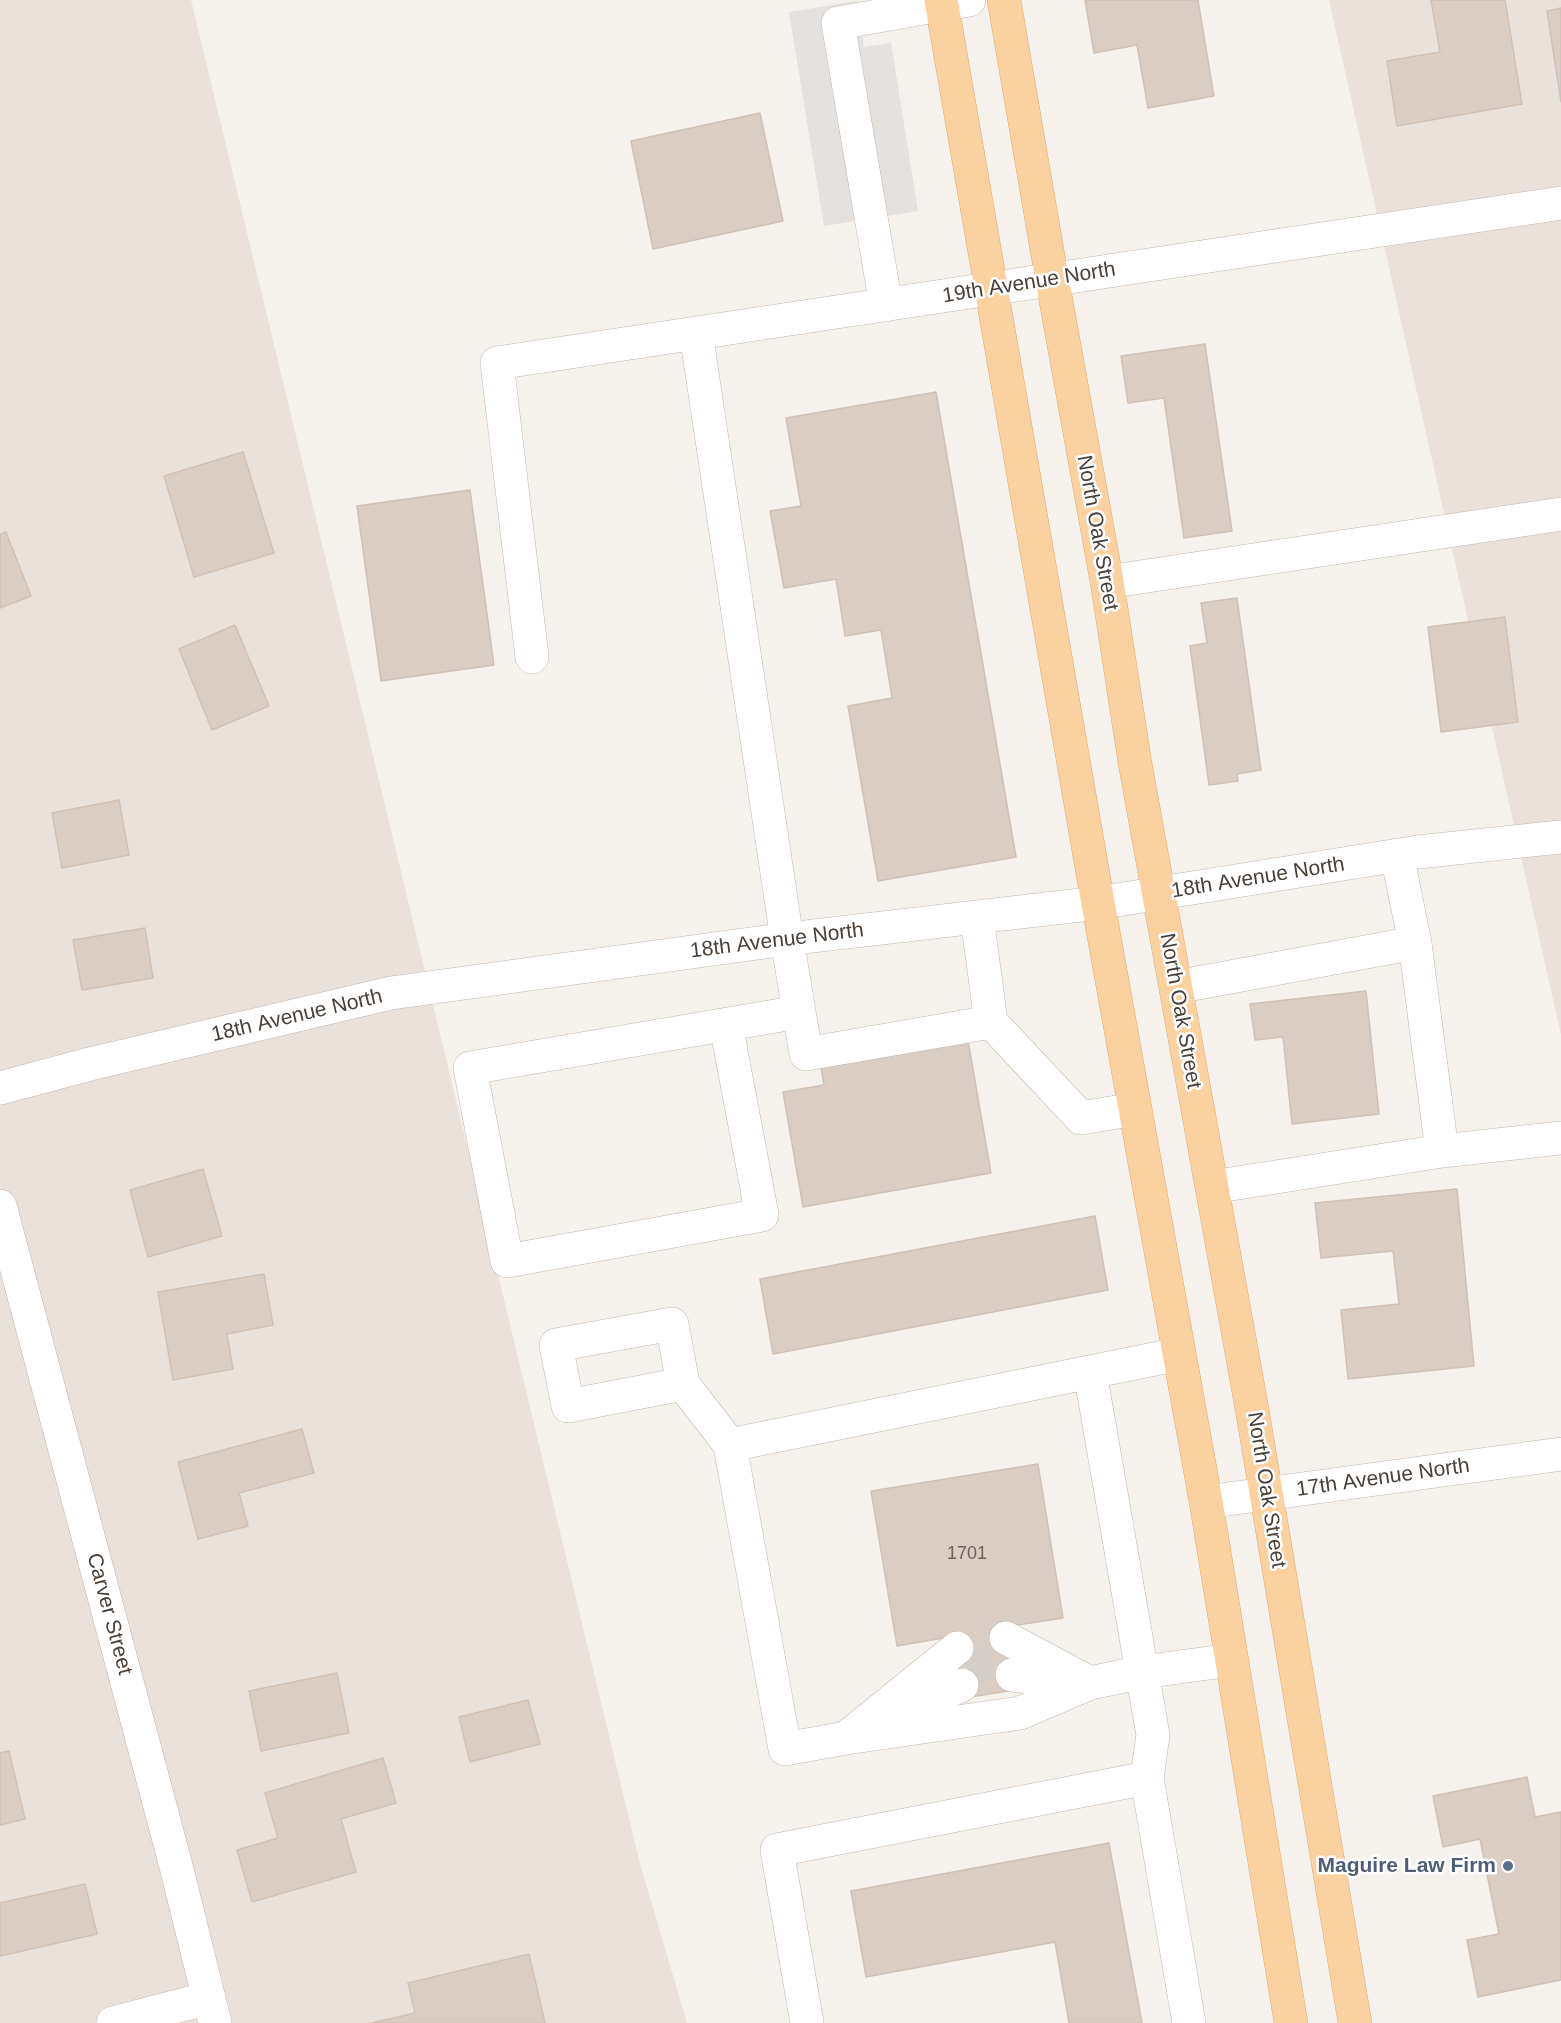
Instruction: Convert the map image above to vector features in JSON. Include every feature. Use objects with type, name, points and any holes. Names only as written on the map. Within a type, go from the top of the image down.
[{"type":"main road","name":"North Oak Street","points":[[1004,0],[1107,582],[1135,764],[1266,1494],[1355,2023]]},
{"type":"main road","points":[[951,2],[992,290],[1098,903],[1206,1502],[1291,2023]]},
{"type":"street","points":[[886,305],[838,23],[951,2]]},
{"type":"street","name":"19th Avenue North","points":[[532,657],[497,363],[1561,203]]},
{"type":"street","points":[[696,333],[806,1054],[991,1022]]},
{"type":"street","points":[[1107,582],[1561,514]]},
{"type":"street","name":"18th Avenue North","points":[[0,1088],[90,1064],[390,993],[787,939],[1098,903],[1397,855],[1561,837]]},
{"type":"street","points":[[1397,855],[1415,943],[1442,1151]]},
{"type":"street","points":[[977,917],[991,1022],[1082,1119],[1135,1109]]},
{"type":"street","points":[[1176,987],[1415,943]]},
{"type":"street","points":[[726,1025],[762,1215],[507,1261],[470,1068],[799,1012]]},
{"type":"street","points":[[1212,1187],[1442,1151],[1561,1138]]},
{"type":"street","name":"Carver Street","points":[[0,1206],[176,1866],[212,2010]]},
{"type":"street","points":[[732,1458],[1090,1372],[1179,1354]]},
{"type":"street","points":[[1090,1372],[1153,1736],[1146,1778],[1190,2023]]},
{"type":"street","points":[[683,1384],[732,1458],[785,1749],[1020,1713],[1089,1683],[1143,1672],[1232,1660]]},
{"type":"street","name":"17th Avenue North","points":[[1206,1502],[1561,1454]]},
{"type":"street","points":[[1009,1657],[1089,1683]]},
{"type":"street","points":[[846,1738],[960,1667]]},
{"type":"street","points":[[807,2023],[777,1850],[1146,1778]]},
{"type":"street","points":[[113,2023],[212,2010]]},
{"type":"shaded area","points":[[0,0],[191,0],[640,1864],[687,2023],[0,2023]]},
{"type":"shaded area","points":[[1329,0],[1561,0],[1561,1035]]},
{"type":"shaded area","points":[[857,1],[864,47],[891,43],[918,211],[824,226],[789,12]]},
{"type":"building","points":[[1085,0],[1198,0],[1214,96],[1148,108],[1137,45],[1094,53]]},
{"type":"building","points":[[1431,0],[1505,0],[1522,104],[1397,126],[1387,61],[1440,52]]},
{"type":"building","points":[[1561,8],[1561,102],[1547,11]]},
{"type":"building","points":[[760,113],[783,221],[653,249],[631,141]]},
{"type":"building","points":[[1205,344],[1232,531],[1184,538],[1164,398],[1128,403],[1121,356]]},
{"type":"building","points":[[936,392],[1016,857],[878,881],[848,706],[892,698],[881,630],[845,636],[836,579],[784,588],[770,511],[801,506],[786,418]]},
{"type":"building","points":[[243,452],[274,553],[194,577],[164,476]]},
{"type":"building","points":[[470,490],[494,665],[381,681],[357,506]]},
{"type":"building","points":[[6,532],[31,596],[0,608],[0,534]]},
{"type":"building","points":[[1237,598],[1261,770],[1237,774],[1238,781],[1209,785],[1190,646],[1207,643],[1201,603]]},
{"type":"building","points":[[1505,617],[1518,722],[1441,732],[1428,627]]},
{"type":"building","points":[[235,625],[269,706],[212,730],[179,649]]},
{"type":"building","points":[[119,800],[129,855],[62,868],[52,813]]},
{"type":"building","points":[[145,928],[153,978],[82,990],[73,940]]},
{"type":"building","points":[[1366,991],[1379,1114],[1292,1124],[1283,1037],[1255,1040],[1250,1004]]},
{"type":"building","points":[[967,1035],[991,1173],[803,1207],[783,1092],[824,1085],[820,1062]]},
{"type":"building","points":[[203,1169],[222,1236],[148,1257],[130,1190]]},
{"type":"building","points":[[1457,1189],[1474,1366],[1348,1379],[1341,1310],[1399,1304],[1393,1251],[1321,1258],[1315,1203]]},
{"type":"building","points":[[1095,1216],[1108,1290],[773,1354],[760,1279]]},
{"type":"building","points":[[264,1274],[273,1325],[227,1334],[233,1369],[173,1380],[158,1292]]},
{"type":"building","points":[[302,1429],[314,1473],[239,1493],[248,1526],[198,1539],[178,1462]]},
{"type":"building","points":[[1038,1464],[1063,1618],[1004,1627],[1014,1690],[965,1698],[955,1636],[897,1646],[871,1491]]},
{"type":"building","points":[[337,1673],[349,1733],[261,1751],[249,1691]]},
{"type":"building","points":[[528,1700],[540,1744],[470,1762],[459,1717]]},
{"type":"building","points":[[9,1751],[25,1819],[0,1825],[0,1753]]},
{"type":"building","points":[[383,1758],[396,1803],[341,1819],[356,1872],[252,1902],[237,1850],[278,1838],[265,1793]]},
{"type":"building","points":[[1527,1777],[1535,1817],[1561,1812],[1561,1980],[1478,1997],[1467,1940],[1499,1934],[1480,1839],[1443,1847],[1433,1796]]},
{"type":"building","points":[[1109,1843],[1142,2023],[1069,2023],[1055,1942],[866,1977],[851,1891]]},
{"type":"building","points":[[85,1884],[97,1934],[0,1956],[0,1903]]},
{"type":"building","points":[[529,1954],[545,2023],[371,2023],[415,2013],[408,1983]]},
{"type":"tunnel","points":[[960,1669],[1010,1659]]},
{"type":"place","name":"Maguire Law Firm","points":[[1508,1866]]}]
